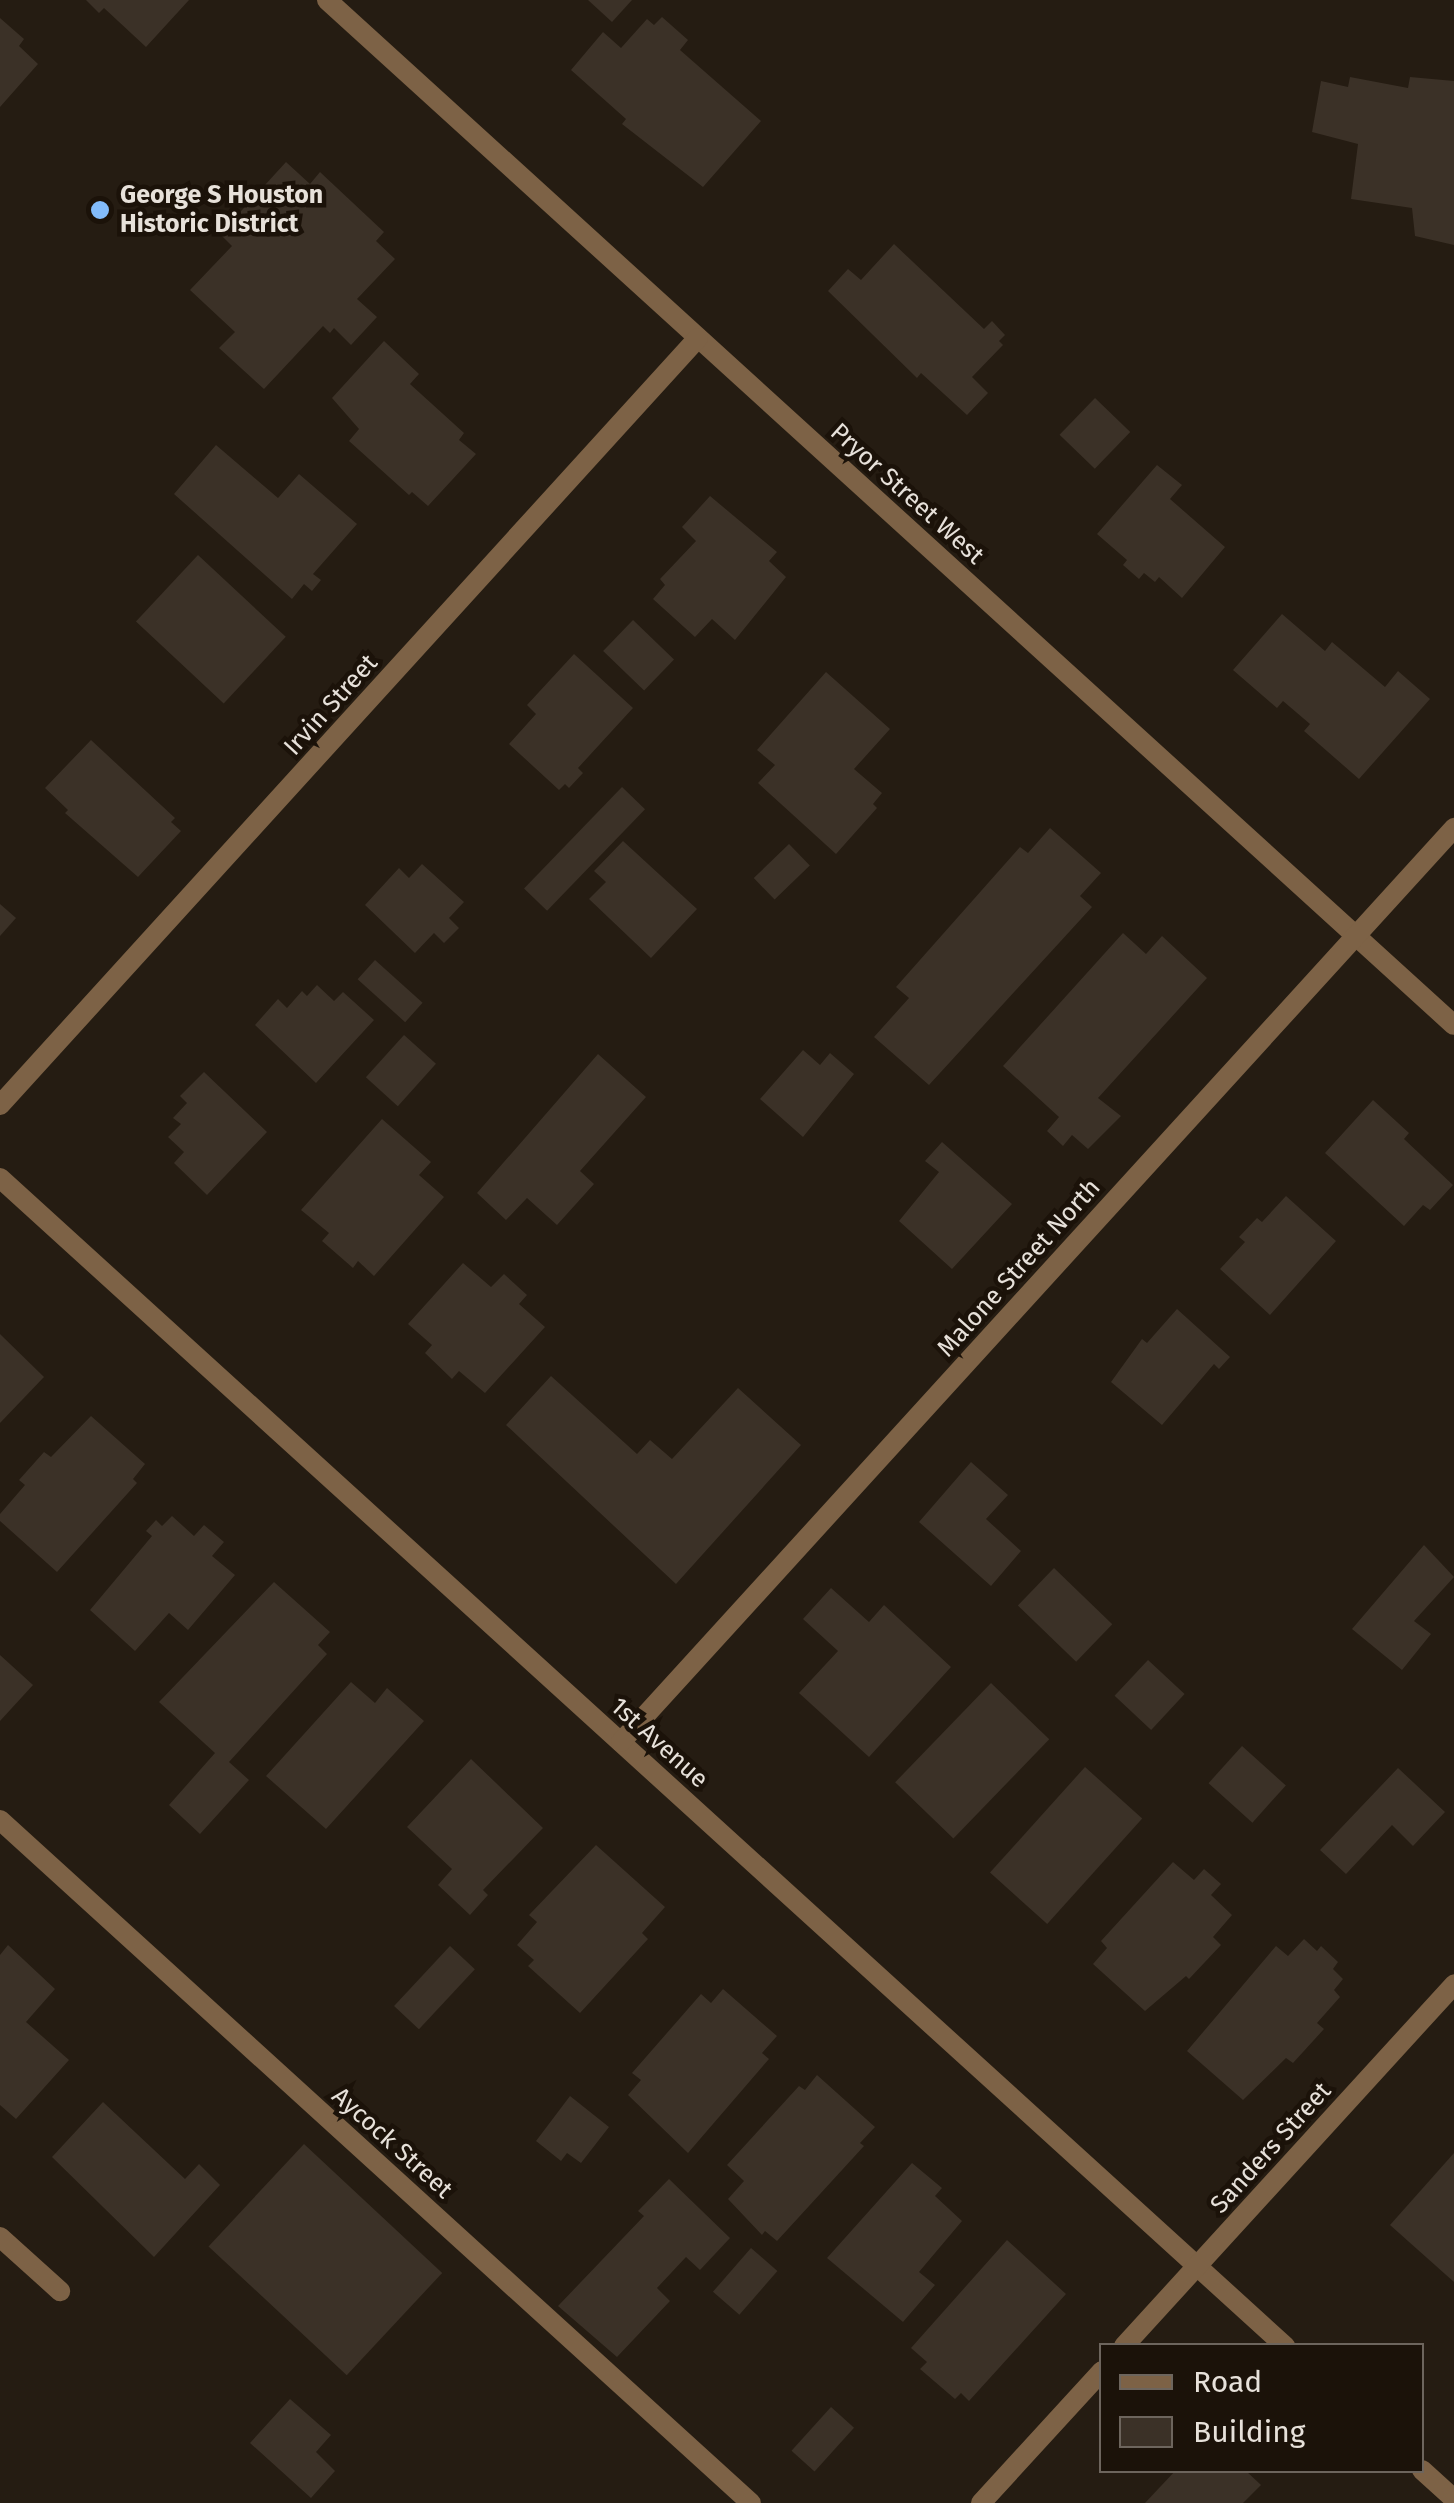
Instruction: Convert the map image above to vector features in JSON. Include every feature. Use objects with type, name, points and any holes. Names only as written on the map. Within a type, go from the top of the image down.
[{"type":"street","name":"Pryor Street West","points":[[326,0],[1454,1025]]},
{"type":"street","name":"Irvin Street","points":[[0,1105],[698,338]]},
{"type":"street","name":"Malone Street North","points":[[621,1742],[1454,828]]},
{"type":"street","name":"1st Avenue","points":[[0,1178],[1282,2343]]},
{"type":"street","name":"Aycock Street","points":[[0,1820],[751,2503]]},
{"type":"street","name":"Sanders Street","points":[[1127,2343],[1454,1984]]},
{"type":"street","points":[[0,2237],[60,2290]]},
{"type":"street","points":[[982,2503],[1099,2374]]},
{"type":"street","points":[[1424,2472],[1454,2500]]},
{"type":"building","points":[[86,0],[189,0],[146,47],[104,8],[99,13]]},
{"type":"building","points":[[588,0],[632,0],[612,22]]},
{"type":"building","points":[[662,17],[688,40],[680,50],[761,121],[703,187],[622,124],[626,119],[571,70],[603,32],[621,48],[647,19],[654,25]]},
{"type":"building","points":[[0,18],[24,39],[19,46],[38,64],[0,107]]},
{"type":"building","points":[[1350,77],[1408,88],[1410,77],[1454,81],[1454,245],[1415,236],[1412,208],[1351,199],[1358,144],[1312,132],[1321,81],[1348,87]]},
{"type":"building","points":[[286,162],[310,184],[320,172],[384,232],[376,241],[395,259],[357,299],[377,317],[351,345],[334,328],[330,333],[323,326],[264,389],[219,348],[235,332],[190,290],[232,246],[220,234]]},
{"type":"building","points":[[894,244],[984,329],[992,321],[1005,335],[999,341],[1003,345],[972,377],[988,393],[967,415],[921,373],[917,378],[828,291],[848,269],[861,280]]},
{"type":"building","points":[[384,341],[419,374],[410,384],[464,433],[459,440],[476,454],[428,506],[412,492],[409,495],[349,441],[359,429],[332,398]]},
{"type":"building","points":[[1095,398],[1130,432],[1095,469],[1060,435]]},
{"type":"building","points":[[216,445],[278,498],[299,474],[357,524],[313,574],[321,580],[312,591],[304,584],[292,599],[174,494]]},
{"type":"building","points":[[1157,465],[1182,485],[1170,499],[1225,547],[1182,598],[1159,577],[1155,582],[1144,573],[1139,579],[1123,565],[1127,560],[1097,534]]},
{"type":"building","points":[[710,496],[777,552],[769,561],[786,577],[735,640],[712,619],[695,637],[653,599],[665,585],[660,579],[696,541],[682,527]]},
{"type":"building","points":[[198,555],[286,637],[224,703],[136,622]]},
{"type":"building","points":[[1282,614],[1325,651],[1332,642],[1385,687],[1398,671],[1430,699],[1359,779],[1304,731],[1310,724],[1283,701],[1277,708],[1233,670]]},
{"type":"building","points":[[633,620],[674,660],[644,691],[603,651]]},
{"type":"building","points":[[574,654],[633,708],[578,768],[583,773],[569,788],[565,784],[559,790],[509,744],[536,714],[527,705]]},
{"type":"building","points":[[826,672],[890,729],[854,769],[882,793],[873,804],[877,808],[836,854],[758,783],[775,765],[757,750]]},
{"type":"building","points":[[91,740],[175,818],[171,822],[181,831],[138,877],[65,813],[68,810],[45,788]]},
{"type":"building","points":[[622,787],[645,809],[547,911],[524,888]]},
{"type":"building","points":[[1050,828],[1101,873],[1080,896],[1092,907],[929,1085],[874,1037],[909,998],[896,987],[1020,847],[1028,853]]},
{"type":"building","points":[[623,841],[697,909],[651,958],[589,899],[606,882],[594,871]]},
{"type":"building","points":[[789,844],[810,866],[775,900],[754,878]]},
{"type":"building","points":[[422,864],[464,902],[449,918],[459,928],[444,943],[434,933],[415,953],[365,905],[399,868],[409,878]]},
{"type":"building","points":[[0,904],[16,918],[0,936]]},
{"type":"building","points":[[1123,933],[1146,954],[1162,936],[1207,978],[1098,1098],[1121,1116],[1088,1149],[1072,1135],[1063,1146],[1047,1131],[1059,1117],[1003,1066]]},
{"type":"building","points":[[375,960],[423,1003],[405,1022],[358,979]]},
{"type":"building","points":[[317,985],[334,1001],[343,992],[374,1020],[316,1083],[255,1025],[278,999],[287,1008],[302,991],[307,996]]},
{"type":"building","points":[[404,1035],[436,1064],[398,1106],[366,1077]]},
{"type":"building","points":[[803,1050],[820,1065],[830,1053],[854,1074],[803,1137],[760,1099]]},
{"type":"building","points":[[598,1054],[646,1097],[580,1171],[594,1184],[557,1225],[527,1198],[506,1220],[477,1193]]},
{"type":"building","points":[[204,1072],[267,1132],[207,1195],[174,1163],[184,1152],[168,1137],[181,1124],[173,1118],[187,1103],[180,1096]]},
{"type":"building","points":[[1373,1100],[1409,1133],[1404,1139],[1453,1185],[1430,1210],[1423,1205],[1404,1226],[1325,1153]]},
{"type":"building","points":[[382,1119],[431,1162],[419,1175],[444,1197],[374,1276],[358,1261],[353,1268],[322,1241],[329,1233],[301,1210]]},
{"type":"building","points":[[942,1142],[1012,1204],[952,1269],[899,1221],[939,1172],[925,1161]]},
{"type":"building","points":[[1286,1196],[1336,1241],[1270,1315],[1220,1269],[1245,1242],[1239,1237],[1257,1218],[1262,1222]]},
{"type":"building","points":[[463,1263],[491,1287],[504,1274],[527,1295],[519,1304],[545,1327],[485,1393],[459,1371],[452,1379],[425,1353],[432,1345],[408,1324]]},
{"type":"building","points":[[1177,1309],[1230,1357],[1219,1369],[1214,1364],[1162,1425],[1111,1382],[1142,1339],[1147,1343]]},
{"type":"building","points":[[0,1334],[44,1377],[0,1423]]},
{"type":"building","points":[[551,1376],[637,1454],[650,1440],[672,1459],[738,1388],[801,1445],[676,1584],[506,1425]]},
{"type":"building","points":[[91,1416],[145,1464],[133,1479],[137,1483],[57,1572],[0,1521],[0,1514],[25,1485],[19,1480],[44,1452],[51,1457]]},
{"type":"building","points":[[971,1462],[1008,1495],[986,1519],[1021,1551],[991,1586],[919,1522]]},
{"type":"building","points":[[172,1516],[194,1536],[204,1525],[224,1542],[212,1556],[235,1575],[188,1630],[169,1613],[135,1651],[90,1610],[152,1536],[146,1531],[156,1520],[162,1526]]},
{"type":"building","points":[[1424,1545],[1454,1577],[1414,1621],[1431,1634],[1402,1670],[1352,1629]]},
{"type":"building","points":[[1054,1568],[1112,1624],[1076,1662],[1018,1605]]},
{"type":"building","points":[[274,1582],[330,1632],[318,1645],[327,1654],[229,1762],[249,1780],[200,1834],[169,1805],[215,1753],[159,1702]]},
{"type":"building","points":[[831,1588],[869,1622],[884,1605],[951,1667],[869,1757],[799,1693],[838,1651],[803,1619]]},
{"type":"building","points":[[0,1655],[33,1685],[0,1721]]},
{"type":"building","points":[[1148,1660],[1185,1694],[1151,1730],[1115,1696]]},
{"type":"building","points":[[351,1682],[375,1703],[387,1688],[424,1721],[326,1829],[266,1776]]},
{"type":"building","points":[[991,1683],[1049,1739],[953,1839],[895,1782]]},
{"type":"building","points":[[1242,1746],[1286,1785],[1252,1823],[1209,1783]]},
{"type":"building","points":[[471,1759],[543,1828],[483,1890],[488,1895],[470,1915],[438,1885],[452,1869],[407,1827]]},
{"type":"building","points":[[1085,1767],[1142,1819],[1047,1924],[990,1873]]},
{"type":"building","points":[[1398,1768],[1445,1812],[1413,1846],[1392,1825],[1346,1874],[1320,1850]]},
{"type":"building","points":[[596,1845],[665,1907],[642,1933],[648,1939],[580,2013],[528,1966],[534,1960],[517,1945],[537,1922],[529,1915]]},
{"type":"building","points":[[1173,1862],[1194,1880],[1204,1869],[1221,1884],[1211,1895],[1232,1915],[1213,1937],[1221,1945],[1189,1979],[1186,1976],[1145,2011],[1093,1964],[1107,1948],[1101,1941]]},
{"type":"building","points":[[1304,1939],[1317,1951],[1321,1946],[1338,1962],[1333,1969],[1343,1979],[1334,1990],[1340,1997],[1317,2023],[1324,2029],[1293,2063],[1286,2058],[1243,2100],[1187,2051],[1276,1946],[1288,1956]]},
{"type":"building","points":[[8,1945],[55,1989],[26,2022],[69,2060],[16,2119],[0,2105],[0,1955]]},
{"type":"building","points":[[450,1946],[475,1969],[419,2029],[394,2006]]},
{"type":"building","points":[[723,1989],[777,2036],[762,2053],[769,2059],[688,2153],[628,2095],[641,2080],[632,2073],[701,1994],[711,2003]]},
{"type":"building","points":[[817,2075],[875,2127],[860,2143],[864,2146],[777,2241],[765,2231],[762,2235],[728,2199],[744,2181],[727,2165],[799,2086],[805,2090]]},
{"type":"building","points":[[570,2096],[609,2127],[581,2163],[567,2153],[561,2161],[536,2141]]},
{"type":"building","points":[[103,2102],[185,2179],[199,2164],[220,2185],[154,2257],[52,2157]]},
{"type":"building","points":[[304,2144],[442,2273],[347,2375],[209,2246]]},
{"type":"building","points":[[1454,2153],[1454,2282],[1390,2225]]},
{"type":"building","points":[[912,2163],[942,2188],[935,2196],[962,2221],[919,2272],[935,2285],[903,2322],[827,2258]]},
{"type":"building","points":[[669,2179],[730,2238],[700,2270],[686,2257],[657,2288],[670,2301],[617,2357],[558,2306],[644,2216],[638,2211]]},
{"type":"building","points":[[1007,2240],[1066,2294],[969,2401],[961,2393],[955,2399],[920,2369],[927,2362],[911,2348]]},
{"type":"building","points":[[751,2248],[777,2271],[739,2315],[713,2292]]},
{"type":"building","points":[[290,2399],[331,2435],[316,2452],[335,2471],[311,2498],[250,2443]]},
{"type":"building","points":[[831,2407],[854,2428],[815,2472],[792,2451]]},
{"type":"building","points":[[1173,2473],[1248,2473],[1261,2485],[1243,2503],[1145,2503]]},
{"type":"place","name":"George S Houston Historic District","points":[[100,210]]}]
